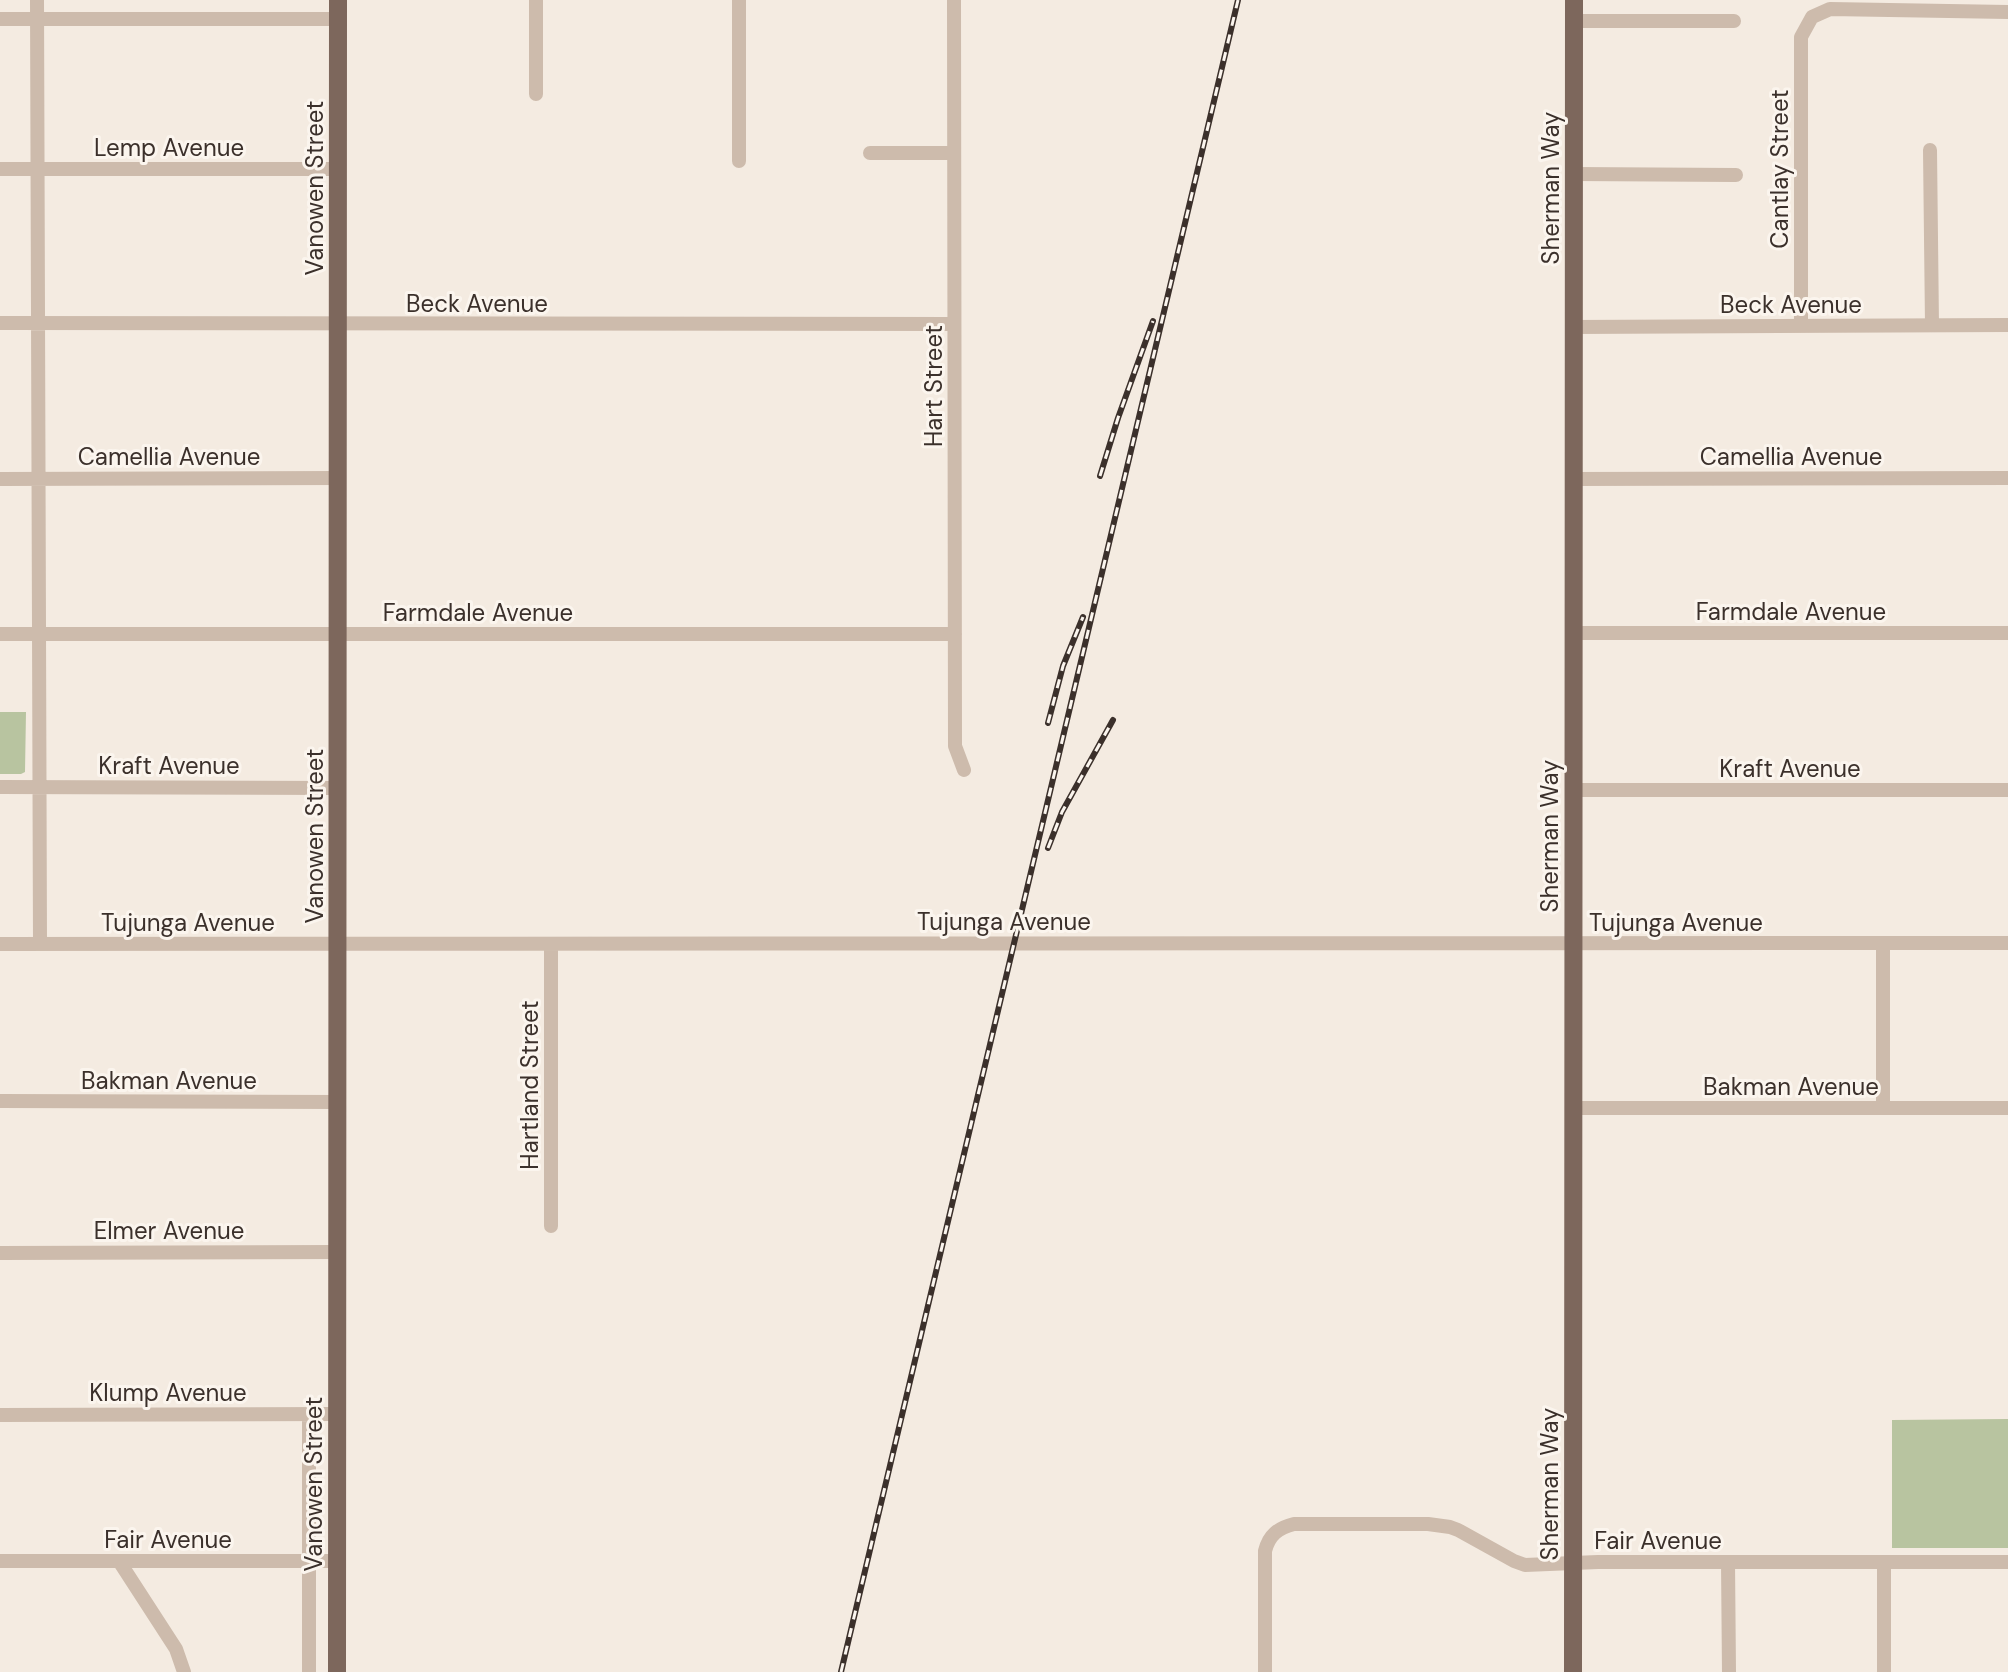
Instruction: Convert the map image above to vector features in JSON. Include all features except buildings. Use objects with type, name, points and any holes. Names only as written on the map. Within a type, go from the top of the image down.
[{"type":"main road","name":"Sherman Way","points":[[1573,1672],[1574,0]]},
{"type":"main road","name":"Vanowen Street","points":[[337,1672],[338,9]]},
{"type":"street","points":[[37,0],[40,944]]},
{"type":"street","points":[[536,0],[536,94]]},
{"type":"street","points":[[739,0],[739,161]]},
{"type":"street","name":"Hart Street","points":[[954,0],[955,746],[964,770]]},
{"type":"street","points":[[0,19],[338,9]]},
{"type":"street","name":"Cantlay Street","points":[[1801,325],[1801,37],[1812,17],[1830,9],[2008,12]]},
{"type":"street","points":[[1574,21],[1734,21]]},
{"type":"street","points":[[1930,150],[1932,325]]},
{"type":"street","points":[[870,153],[954,153]]},
{"type":"street","name":"Lemp Avenue","points":[[0,169],[338,169]]},
{"type":"street","points":[[1574,174],[1736,175]]},
{"type":"street","name":"Beck Avenue","points":[[0,323],[954,324]]},
{"type":"street","name":"Beck Avenue","points":[[1574,327],[2008,325]]},
{"type":"street","name":"Camellia Avenue","points":[[0,479],[338,478]]},
{"type":"street","name":"Camellia Avenue","points":[[1573,479],[2008,478]]},
{"type":"street","name":"Farmdale Avenue","points":[[1573,633],[2008,633]]},
{"type":"street","name":"Farmdale Avenue","points":[[0,634],[955,634]]},
{"type":"street","name":"Kraft Avenue","points":[[0,787],[338,788]]},
{"type":"street","name":"Kraft Avenue","points":[[1573,790],[2008,790]]},
{"type":"street","points":[[1883,943],[1883,1108]]},
{"type":"street","name":"Tujunga Avenue","points":[[0,944],[2008,943]]},
{"type":"street","name":"Hartland Street","points":[[551,944],[551,1226]]},
{"type":"street","name":"Bakman Avenue","points":[[0,1101],[338,1102]]},
{"type":"street","name":"Bakman Avenue","points":[[1573,1108],[2008,1108]]},
{"type":"street","name":"Elmer Avenue","points":[[0,1253],[337,1252]]},
{"type":"street","name":"Vanowen Street","points":[[309,1414],[309,1672]]},
{"type":"street","name":"Klump Avenue","points":[[0,1415],[336,1414]]},
{"type":"street","name":"Fair Avenue","points":[[1265,1672],[1265,1551],[1273,1533],[1294,1524],[1438,1524],[1458,1530],[1525,1565],[2008,1562]]},
{"type":"street","name":"Fair Avenue","points":[[0,1561],[337,1561]]},
{"type":"street","points":[[119,1561],[176,1649],[184,1672]]},
{"type":"street","points":[[1728,1562],[1729,1672]]},
{"type":"street","points":[[1884,1562],[1884,1672]]},
{"type":"green space","points":[[0,712],[26,712],[25,772],[21,774],[0,774]]},
{"type":"green space","points":[[2008,1419],[2008,1548],[1892,1548],[1892,1420]]},
{"type":"railway","points":[[841,1672],[1238,0]]},
{"type":"railway","points":[[1100,476],[1153,321]]},
{"type":"railway","points":[[1048,723],[1063,666],[1083,617]]},
{"type":"railway","points":[[1048,848],[1062,812],[1113,720]]}]
